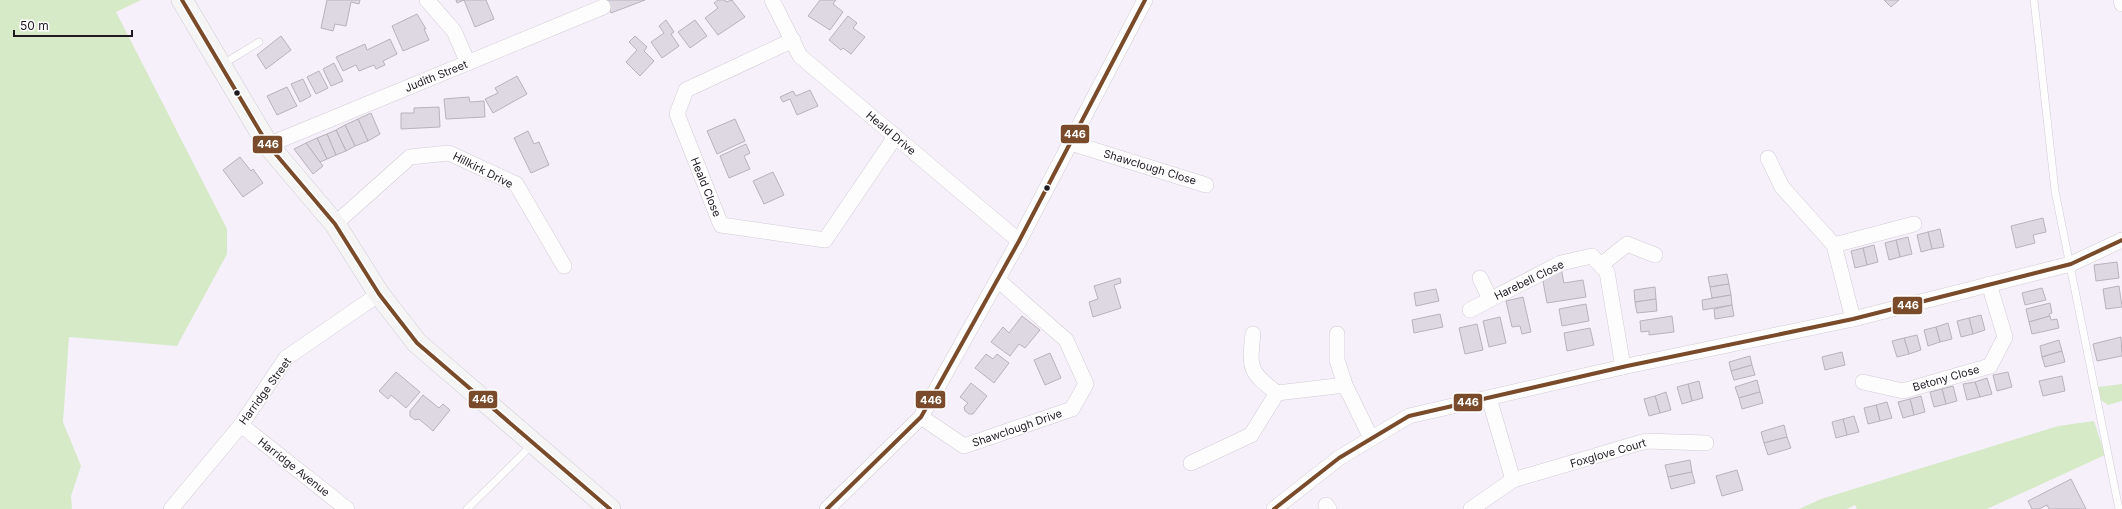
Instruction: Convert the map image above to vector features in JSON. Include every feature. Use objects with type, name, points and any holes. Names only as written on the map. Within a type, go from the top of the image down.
[{"type":"main road","points":[[182,0],[268,145],[335,224],[379,294],[416,343],[610,509]]},
{"type":"street","points":[[428,0],[454,31],[468,63]]},
{"type":"street","points":[[827,509],[921,418],[1019,241],[1145,0]]},
{"type":"street","points":[[2121,0],[2122,4]]},
{"type":"street","name":"Heald Drive","points":[[774,6],[800,56],[1019,241]]},
{"type":"street","name":"Judith Street","points":[[268,145],[603,7]]},
{"type":"street","name":"Heald Close","points":[[793,40],[686,90],[677,114],[721,225],[825,240],[895,136]]},
{"type":"street","name":"Shawclough Close","points":[[1070,143],[1206,185]]},
{"type":"street","name":"Hillkirk Drive","points":[[335,224],[410,157],[449,153],[516,184],[564,266]]},
{"type":"street","points":[[1768,158],[1782,187],[1834,245],[1853,319]]},
{"type":"street","points":[[1834,245],[1914,224]]},
{"type":"street","points":[[1274,509],[1339,458],[1409,416],[1623,367],[1853,319],[2071,264],[2122,240]]},
{"type":"street","points":[[1623,367],[1607,272],[1601,265],[1627,244],[1655,255]]},
{"type":"street","name":"Harebell Close","points":[[1470,310],[1561,262],[1592,256],[1601,265]]},
{"type":"street","points":[[1480,278],[1490,299]]},
{"type":"street","name":"Shawclough Drive","points":[[921,418],[964,446],[1072,410],[1086,384],[1066,340],[998,280]]},
{"type":"street","name":"Betony Close","points":[[1863,382],[1903,391],[1990,366],[2005,337],[1989,284]]},
{"type":"street","name":"Harridge Street","points":[[172,509],[241,425],[286,358],[379,294]]},
{"type":"street","points":[[1253,334],[1250,359],[1257,378],[1277,393],[1345,386]]},
{"type":"street","points":[[1337,334],[1337,360],[1345,386],[1372,438]]},
{"type":"street","points":[[1191,463],[1251,435],[1277,393]]},
{"type":"street","points":[[1489,398],[1513,480]]},
{"type":"street","name":"Harridge Avenue","points":[[241,425],[347,509]]},
{"type":"street","name":"Foxglove Court","points":[[1471,509],[1513,480],[1646,441],[1706,443]]},
{"type":"lane","points":[[2034,0],[2055,191],[2071,264],[2119,509]]},
{"type":"lane","points":[[221,65],[259,42]]},
{"type":"lane","points":[[467,509],[533,443]]},
{"type":"green space","points":[[0,0],[141,0],[116,12],[227,229],[227,254],[177,346],[69,337],[63,422],[81,466],[71,496],[72,509],[0,509]]},
{"type":"green space","points":[[2122,384],[2122,401],[2108,405],[2101,400],[2098,387]]},
{"type":"green space","points":[[2094,421],[2105,455],[1987,509],[1857,509],[1855,505],[1847,509],[1799,509],[1821,499],[2058,426]]},
{"type":"building","points":[[327,0],[360,0],[359,4],[351,2],[346,26],[335,24],[333,31],[321,28]]},
{"type":"building","points":[[456,0],[464,0],[457,3]]},
{"type":"building","points":[[464,0],[486,0],[494,19],[475,27]]},
{"type":"building","points":[[645,0],[611,13],[606,1]]},
{"type":"building","points":[[718,0],[725,0],[726,2],[732,0],[745,17],[718,35],[705,18],[718,8],[714,3]]},
{"type":"building","points":[[820,0],[836,0],[833,4],[843,12],[830,30],[808,16]]},
{"type":"building","points":[[1884,0],[1899,0],[1891,7]]},
{"type":"building","points":[[417,14],[426,29],[424,29],[429,40],[403,51],[392,26]]},
{"type":"building","points":[[848,16],[857,23],[853,28],[865,37],[851,54],[843,48],[841,50],[829,40]]},
{"type":"building","points":[[666,20],[674,32],[671,34],[679,46],[662,58],[651,42],[664,33],[659,26]]},
{"type":"building","points":[[695,20],[707,36],[690,48],[678,32]]},
{"type":"building","points":[[281,36],[291,50],[266,69],[257,55]]},
{"type":"building","points":[[635,36],[647,47],[644,51],[654,61],[640,76],[626,62],[637,50],[629,42]]},
{"type":"building","points":[[390,39],[397,54],[383,61],[385,65],[376,69],[374,65],[359,71],[356,65],[343,71],[336,57],[365,44],[367,50]]},
{"type":"building","points":[[334,63],[343,81],[331,86],[323,69]]},
{"type":"building","points":[[319,71],[328,88],[316,94],[307,77]]},
{"type":"building","points":[[517,76],[527,94],[493,113],[485,99],[498,93],[495,88]]},
{"type":"building","points":[[303,79],[311,96],[300,102],[291,84]]},
{"type":"building","points":[[287,87],[297,106],[277,115],[267,96]]},
{"type":"building","points":[[810,90],[818,106],[797,115],[790,99],[783,102],[780,97],[793,91],[796,96]]},
{"type":"building","points":[[469,97],[470,102],[484,101],[485,117],[446,119],[444,99]]},
{"type":"building","points":[[439,107],[440,127],[401,129],[401,113],[414,113],[414,108]]},
{"type":"building","points":[[371,113],[380,134],[368,141],[358,119]]},
{"type":"building","points":[[358,119],[368,141],[355,146],[345,125]]},
{"type":"building","points":[[735,119],[745,141],[717,154],[707,131]]},
{"type":"building","points":[[345,125],[355,146],[346,151],[336,130]]},
{"type":"building","points":[[336,130],[346,151],[336,155],[327,134]]},
{"type":"building","points":[[528,131],[534,144],[539,142],[549,165],[531,173],[514,138]]},
{"type":"building","points":[[327,134],[336,155],[327,159],[317,138]]},
{"type":"building","points":[[317,138],[327,159],[320,162],[306,143]]},
{"type":"building","points":[[306,143],[323,166],[313,174],[294,149]]},
{"type":"building","points":[[746,144],[750,153],[744,156],[750,169],[729,178],[720,156]]},
{"type":"building","points":[[240,157],[251,171],[253,169],[263,183],[243,197],[223,170]]},
{"type":"building","points":[[773,172],[784,195],[764,204],[753,181]]},
{"type":"building","points":[[2043,218],[2046,232],[2033,235],[2035,243],[2016,248],[2011,226]]},
{"type":"building","points":[[1940,229],[1944,247],[1932,249],[1928,232]]},
{"type":"building","points":[[1928,232],[1932,249],[1921,252],[1917,235]]},
{"type":"building","points":[[1908,237],[1912,254],[1900,257],[1896,240]]},
{"type":"building","points":[[1896,240],[1900,257],[1889,260],[1885,243]]},
{"type":"building","points":[[1874,245],[1878,262],[1867,265],[1863,248]]},
{"type":"building","points":[[1863,248],[1867,265],[1855,268],[1851,251]]},
{"type":"building","points":[[2117,262],[2119,278],[2096,281],[2094,265]]},
{"type":"building","points":[[1561,268],[1564,283],[1583,280],[1586,297],[1547,303],[1542,276]]},
{"type":"building","points":[[1727,274],[1729,284],[1710,287],[1708,277]]},
{"type":"building","points":[[1120,278],[1121,283],[1114,285],[1121,308],[1093,317],[1089,302],[1098,299],[1094,286]]},
{"type":"building","points":[[1729,284],[1731,295],[1712,298],[1710,287]]},
{"type":"building","points":[[2119,286],[2122,307],[2106,309],[2103,289]]},
{"type":"building","points":[[1655,287],[1656,299],[1635,302],[1634,290]]},
{"type":"building","points":[[2042,288],[2046,300],[2025,305],[2022,293]]},
{"type":"building","points":[[1436,289],[1439,301],[1416,306],[1414,293]]},
{"type":"building","points":[[1731,295],[1732,305],[1703,310],[1702,300]]},
{"type":"building","points":[[1523,297],[1531,332],[1522,334],[1520,326],[1512,327],[1506,301]]},
{"type":"building","points":[[1656,299],[1657,311],[1637,313],[1635,302]]},
{"type":"building","points":[[2050,303],[2052,313],[2049,314],[2050,316],[2029,322],[2026,309]]},
{"type":"building","points":[[1586,304],[1589,321],[1562,326],[1559,309]]},
{"type":"building","points":[[1732,305],[1734,316],[1715,319],[1714,309]]},
{"type":"building","points":[[1440,314],[1443,327],[1414,333],[1412,320]]},
{"type":"building","points":[[1981,315],[1985,330],[1973,334],[1969,318]]},
{"type":"building","points":[[1022,316],[1040,330],[1025,348],[1019,344],[1010,356],[991,342],[1003,327],[1009,333]]},
{"type":"building","points":[[1672,316],[1674,332],[1649,335],[1649,331],[1641,332],[1640,321]]},
{"type":"building","points":[[2050,316],[2051,320],[2057,319],[2059,328],[2032,334],[2029,322]]},
{"type":"building","points":[[1500,317],[1506,343],[1489,347],[1483,321]]},
{"type":"building","points":[[1969,318],[1973,334],[1961,337],[1957,321]]},
{"type":"building","points":[[1948,323],[1952,339],[1940,342],[1936,327]]},
{"type":"building","points":[[1477,324],[1483,350],[1465,354],[1459,328]]},
{"type":"building","points":[[1936,327],[1940,342],[1928,346],[1924,330]]},
{"type":"building","points":[[1590,328],[1594,345],[1567,351],[1564,333]]},
{"type":"building","points":[[1917,335],[1921,350],[1909,354],[1904,338]]},
{"type":"building","points":[[2121,337],[2122,356],[2097,361],[2093,344]]},
{"type":"building","points":[[1904,338],[1909,354],[1897,357],[1892,341]]},
{"type":"building","points":[[2059,340],[2062,351],[2042,357],[2040,346]]},
{"type":"building","points":[[2062,351],[2065,362],[2045,367],[2042,357]]},
{"type":"building","points":[[1842,352],[1845,365],[1825,370],[1822,357]]},
{"type":"building","points":[[1050,353],[1061,378],[1045,385],[1034,360]]},
{"type":"building","points":[[986,354],[993,359],[997,354],[1009,363],[994,383],[975,368]]},
{"type":"building","points":[[1750,356],[1752,365],[1731,371],[1729,362]]},
{"type":"building","points":[[1752,365],[1755,375],[1734,380],[1731,371]]},
{"type":"building","points":[[396,372],[420,392],[406,408],[391,395],[388,399],[379,391]]},
{"type":"building","points":[[2008,372],[2012,387],[1997,391],[1993,375]]},
{"type":"building","points":[[2062,376],[2065,391],[2043,396],[2039,381]]},
{"type":"building","points":[[1987,378],[1992,394],[1980,397],[1975,382]]},
{"type":"building","points":[[1757,380],[1760,392],[1739,398],[1735,387]]},
{"type":"building","points":[[1699,381],[1703,398],[1692,401],[1688,384]]},
{"type":"building","points":[[1975,382],[1980,397],[1967,400],[1963,384]]},
{"type":"building","points":[[971,383],[987,396],[973,414],[969,414],[965,411],[964,407],[968,403],[960,397]]},
{"type":"building","points":[[1688,384],[1692,401],[1682,404],[1677,387]]},
{"type":"building","points":[[1953,386],[1957,401],[1946,404],[1942,389]]},
{"type":"building","points":[[1942,389],[1946,404],[1934,407],[1930,392]]},
{"type":"building","points":[[1666,392],[1671,410],[1660,413],[1655,396]]},
{"type":"building","points":[[1760,392],[1763,403],[1742,409],[1739,398]]},
{"type":"building","points":[[423,395],[439,408],[443,404],[450,410],[433,431],[419,419],[415,420],[410,416],[410,411]]},
{"type":"building","points":[[1655,396],[1660,413],[1649,416],[1644,399]]},
{"type":"building","points":[[1921,396],[1925,412],[1914,415],[1910,399]]},
{"type":"building","points":[[1910,399],[1914,415],[1903,418],[1898,402]]},
{"type":"building","points":[[1887,402],[1892,418],[1880,421],[1876,405]]},
{"type":"building","points":[[1876,405],[1880,421],[1868,424],[1864,408]]},
{"type":"building","points":[[1854,416],[1859,432],[1847,435],[1843,419]]},
{"type":"building","points":[[1843,419],[1847,435],[1836,438],[1832,422]]},
{"type":"building","points":[[1784,425],[1787,437],[1764,443],[1761,432]]},
{"type":"building","points":[[1787,437],[1791,448],[1768,455],[1764,443]]},
{"type":"building","points":[[1690,460],[1692,472],[1668,477],[1665,465]]},
{"type":"building","points":[[1737,470],[1743,490],[1722,496],[1716,476]]},
{"type":"building","points":[[1692,472],[1695,483],[1671,489],[1668,477]]},
{"type":"building","points":[[2071,479],[2086,509],[2049,509],[2047,505],[2039,509],[2032,509],[2028,501]]},
{"type":"transit line","name":"446","points":[[182,0],[268,145],[335,224],[379,294],[417,343],[610,509]]},
{"type":"transit line","name":"446","points":[[827,509],[921,417],[1019,241],[1145,0]]},
{"type":"transit line","name":"446","points":[[1274,509],[1339,458],[1409,416],[1627,366],[1853,319],[2071,264],[2122,240]]}]
